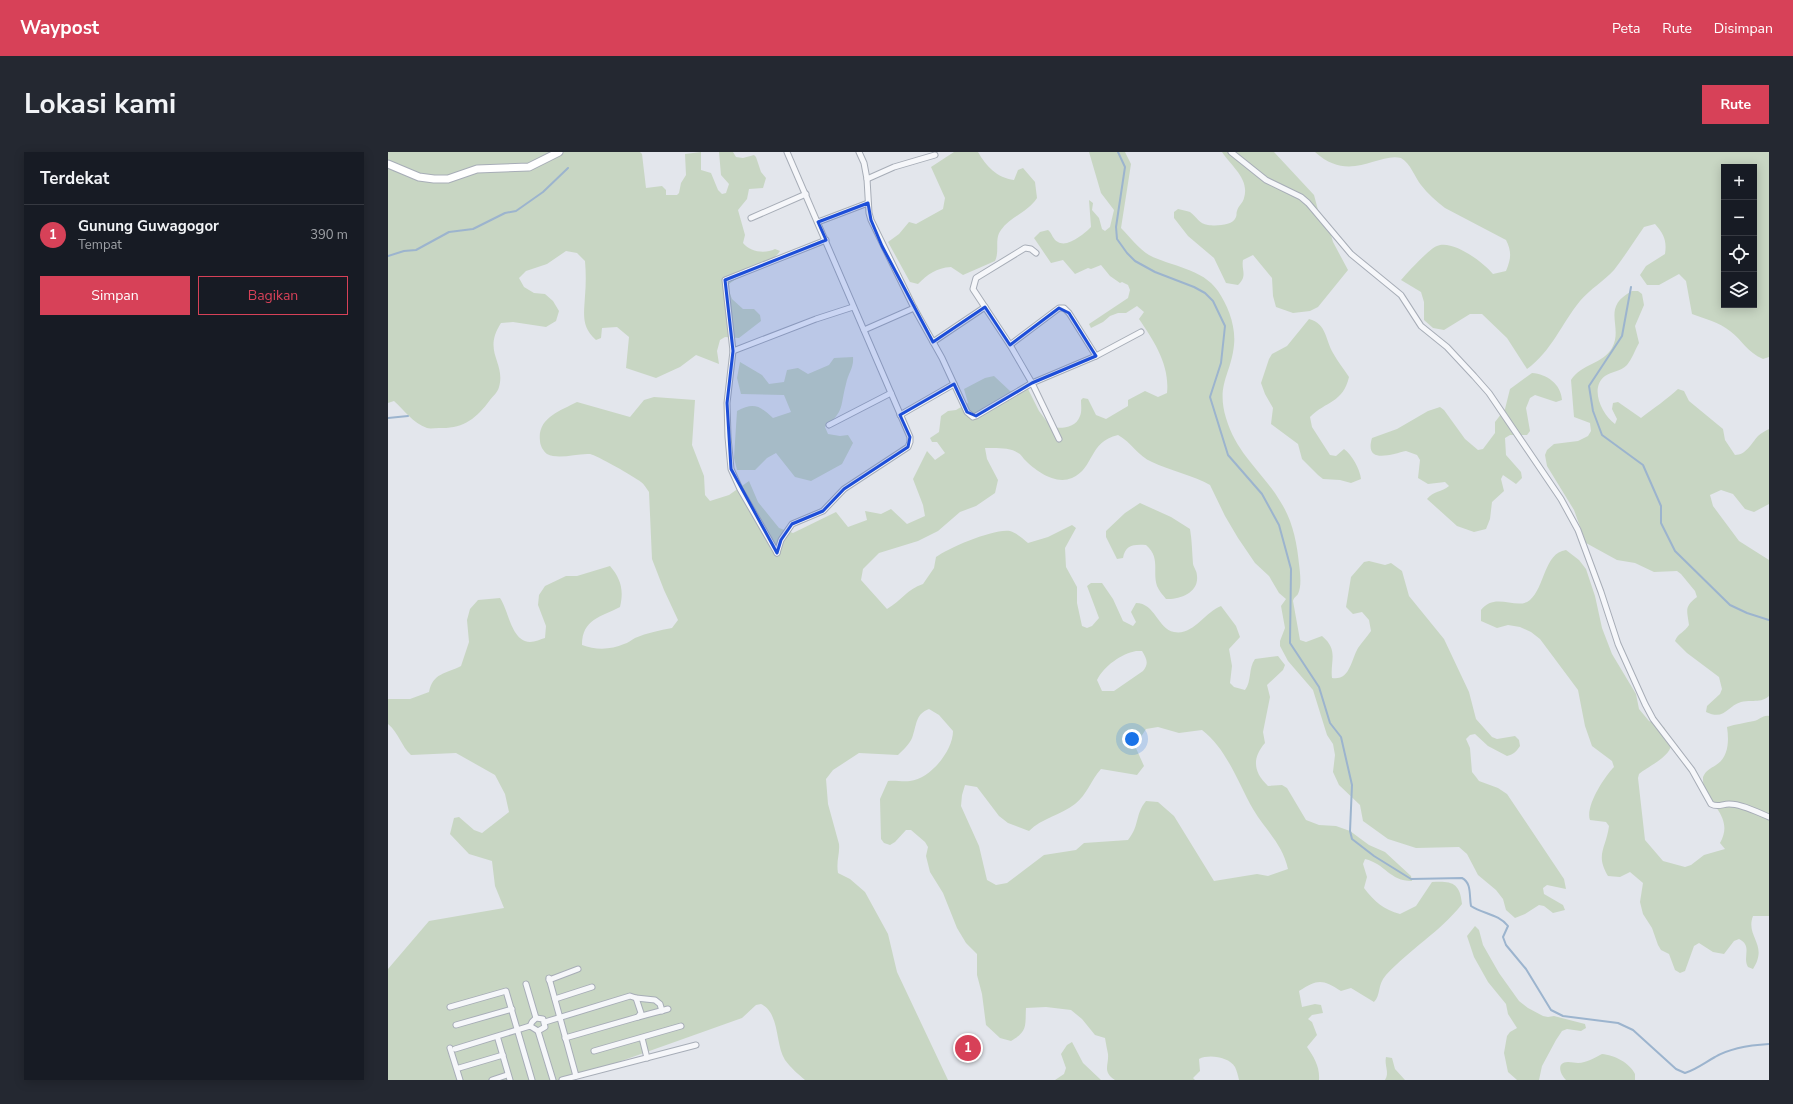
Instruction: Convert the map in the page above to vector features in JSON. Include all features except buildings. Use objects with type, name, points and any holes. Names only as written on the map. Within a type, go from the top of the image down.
[{"type":"main road","points":[[388,164],[419,176],[441,179],[488,168],[515,169],[528,167],[559,152]]},
{"type":"street","points":[[787,152],[826,240],[910,437],[910,442],[908,447],[844,490],[824,511],[792,524],[781,540],[777,554],[740,489],[731,469],[727,403],[733,351],[725,280],[826,240]]},
{"type":"street","points":[[859,152],[864,162],[871,220],[967,412],[973,417],[1032,383],[1096,356],[1141,332]]},
{"type":"street","points":[[1231,152],[1266,180],[1300,197],[1308,203],[1351,254],[1401,295],[1421,326],[1456,356],[1489,393],[1571,516],[1590,560],[1623,657],[1654,719],[1692,770],[1711,804],[1716,806],[1729,804],[1736,805],[1769,817]]},
{"type":"street","points":[[867,179],[894,167],[935,155]]},
{"type":"street","points":[[751,218],[806,194]]},
{"type":"street","points":[[818,222],[868,203]]},
{"type":"street","points":[[1036,253],[1032,249],[1024,248],[976,278],[973,288],[1010,345],[1032,383],[1059,439]]},
{"type":"street","points":[[733,351],[816,319],[854,307]]},
{"type":"street","points":[[933,342],[985,307]]},
{"type":"street","points":[[864,330],[914,308]]},
{"type":"street","points":[[1010,345],[1059,308],[1064,308],[1069,313],[1096,356]]},
{"type":"street","points":[[900,415],[954,384]]},
{"type":"street","points":[[829,425],[890,393]]},
{"type":"street","points":[[576,1076],[549,979],[578,969]]},
{"type":"street","points":[[526,984],[536,1018]]},
{"type":"street","points":[[555,999],[592,987]]},
{"type":"street","points":[[450,1007],[506,991],[532,1080]]},
{"type":"street","points":[[545,1022],[630,996],[654,1000],[660,1004],[662,1011]]},
{"type":"street","points":[[636,998],[641,1013],[638,1016]]},
{"type":"street","points":[[456,1025],[512,1009]]},
{"type":"street","points":[[565,1038],[638,1016],[668,1009]]},
{"type":"street","points":[[536,1018],[543,1019],[545,1022]]},
{"type":"street","points":[[460,1080],[452,1048],[530,1026],[536,1018]]},
{"type":"street","points":[[538,1031],[545,1027],[545,1022]]},
{"type":"street","points":[[530,1026],[538,1031],[553,1080]]},
{"type":"street","points":[[594,1051],[681,1026]]},
{"type":"street","points":[[642,1038],[647,1058]]},
{"type":"street","points":[[492,1080],[509,1078],[498,1039]]},
{"type":"street","points":[[562,1080],[696,1045]]},
{"type":"street","points":[[459,1068],[503,1055]]},
{"type":"highlighted area","points":[[868,203],[871,220],[882,246],[933,342],[985,307],[1010,345],[1059,308],[1069,313],[1096,356],[1032,383],[976,416],[967,412],[954,384],[900,415],[910,437],[908,447],[844,489],[823,511],[792,524],[781,540],[777,553],[731,469],[727,403],[733,351],[725,280],[826,240],[818,222]]},
{"type":"green space","points":[[388,152],[640,152],[642,154],[646,188],[662,186],[666,190],[666,195],[677,195],[679,193],[681,183],[686,175],[685,154],[701,152],[701,170],[711,173],[718,190],[722,194],[726,193],[729,184],[721,175],[719,152],[733,152],[736,157],[743,158],[754,155],[761,172],[766,178],[763,188],[749,189],[747,199],[738,210],[745,235],[743,243],[754,250],[762,252],[775,249],[780,251],[770,261],[732,281],[727,286],[732,299],[743,309],[754,309],[760,315],[761,321],[739,338],[725,337],[720,340],[717,351],[719,364],[696,355],[680,367],[656,378],[626,368],[629,337],[617,327],[602,328],[601,338],[596,340],[591,335],[584,320],[586,278],[585,261],[577,253],[566,251],[547,264],[526,271],[519,278],[524,287],[534,293],[545,294],[553,301],[559,311],[556,321],[546,327],[513,322],[501,323],[496,333],[494,342],[494,349],[500,371],[499,387],[497,392],[480,413],[462,425],[448,428],[427,428],[422,426],[413,420],[394,401],[388,403]]},
{"type":"green space","points":[[954,152],[978,152],[988,166],[997,174],[1008,179],[1014,180],[1018,170],[1023,168],[1035,182],[1037,198],[1029,207],[1009,221],[1001,230],[998,237],[995,261],[963,275],[951,267],[933,272],[918,284],[910,282],[888,242],[899,234],[909,222],[916,224],[943,209],[945,198],[931,167]]},
{"type":"green space","points":[[1089,152],[1125,152],[1131,164],[1121,228],[1149,255],[1204,277],[1218,291],[1225,303],[1234,331],[1234,345],[1223,388],[1223,406],[1231,431],[1243,453],[1273,490],[1291,523],[1297,547],[1300,575],[1299,591],[1293,601],[1300,640],[1306,642],[1322,636],[1327,641],[1332,651],[1332,678],[1343,676],[1349,669],[1358,648],[1371,631],[1369,620],[1362,612],[1353,614],[1346,607],[1351,577],[1364,562],[1369,561],[1385,565],[1391,563],[1402,571],[1409,596],[1444,639],[1469,692],[1476,719],[1492,737],[1497,739],[1515,736],[1519,740],[1519,748],[1513,754],[1507,756],[1488,746],[1475,734],[1470,735],[1466,739],[1470,748],[1472,772],[1479,781],[1498,788],[1507,794],[1564,879],[1566,889],[1547,885],[1543,888],[1544,894],[1563,905],[1565,910],[1553,913],[1544,906],[1539,905],[1525,914],[1515,918],[1506,910],[1503,899],[1496,890],[1478,875],[1467,854],[1459,847],[1416,848],[1388,839],[1363,821],[1360,805],[1339,785],[1333,772],[1335,755],[1333,744],[1327,735],[1313,690],[1288,661],[1280,646],[1280,641],[1285,628],[1281,606],[1286,599],[1279,593],[1269,576],[1255,563],[1238,538],[1225,516],[1210,485],[1147,459],[1118,435],[1108,438],[1101,443],[1085,468],[1079,474],[1066,480],[1059,480],[1046,476],[1029,464],[1020,454],[1015,451],[1002,448],[985,448],[987,459],[998,480],[995,493],[976,506],[960,512],[938,531],[918,541],[879,553],[863,569],[861,580],[887,609],[908,592],[923,584],[934,568],[936,557],[961,544],[1003,531],[1013,532],[1028,543],[1048,537],[1072,525],[1076,528],[1065,548],[1066,567],[1077,587],[1077,603],[1082,626],[1087,628],[1092,626],[1099,618],[1087,586],[1091,583],[1102,583],[1113,599],[1123,621],[1133,626],[1136,622],[1131,612],[1136,603],[1148,607],[1164,626],[1174,632],[1181,632],[1193,627],[1221,606],[1236,626],[1240,637],[1229,649],[1232,666],[1230,683],[1234,687],[1245,690],[1249,683],[1251,667],[1255,659],[1278,656],[1285,665],[1283,670],[1267,685],[1270,697],[1263,732],[1265,743],[1256,760],[1257,770],[1263,781],[1268,786],[1282,785],[1287,788],[1306,820],[1319,825],[1336,826],[1350,831],[1369,845],[1385,852],[1411,876],[1412,881],[1398,878],[1372,861],[1365,859],[1363,864],[1367,877],[1364,888],[1384,907],[1400,914],[1416,906],[1432,882],[1449,883],[1457,887],[1462,904],[1435,932],[1386,975],[1381,982],[1378,996],[1374,1002],[1351,988],[1341,991],[1329,984],[1320,982],[1311,984],[1299,991],[1302,1007],[1315,1004],[1321,1005],[1323,1013],[1312,1015],[1308,1019],[1312,1022],[1317,1035],[1307,1047],[1316,1062],[1319,1071],[1319,1080],[1239,1080],[1235,1067],[1228,1061],[1218,1057],[1203,1057],[1199,1059],[1200,1071],[1193,1078],[1195,1080],[1115,1080],[1107,1071],[1108,1054],[1105,1038],[1095,1035],[1082,1019],[1071,1010],[1046,1007],[1026,1008],[1023,1031],[1011,1041],[1000,1038],[986,1025],[982,994],[977,975],[977,954],[966,943],[957,928],[943,893],[930,872],[926,856],[928,847],[925,842],[911,830],[906,830],[895,842],[890,845],[884,843],[881,839],[880,799],[888,781],[910,781],[925,775],[939,763],[945,755],[952,739],[953,731],[939,715],[929,709],[919,716],[911,741],[898,755],[859,753],[833,770],[826,779],[828,804],[839,844],[837,865],[838,873],[850,879],[865,892],[888,934],[897,972],[948,1080],[805,1080],[785,1060],[771,1014],[767,1008],[761,1004],[756,1005],[742,1018],[568,1080],[388,1080],[388,969],[429,921],[504,908],[495,886],[492,861],[469,854],[450,834],[454,818],[459,817],[474,830],[482,833],[509,812],[505,794],[495,775],[456,753],[411,755],[395,731],[388,724],[388,699],[410,699],[429,692],[433,681],[440,675],[461,666],[469,642],[467,620],[470,609],[478,600],[500,598],[511,624],[519,637],[530,642],[545,638],[546,626],[538,605],[539,595],[545,586],[566,576],[577,576],[610,566],[621,585],[622,595],[620,607],[594,620],[585,630],[582,645],[587,647],[608,648],[625,644],[635,638],[672,628],[678,620],[652,559],[649,492],[637,479],[594,455],[585,454],[552,456],[547,454],[542,448],[540,441],[542,426],[546,421],[557,412],[577,402],[630,417],[644,400],[654,397],[695,400],[692,445],[704,476],[705,495],[710,501],[729,495],[749,481],[758,502],[779,528],[793,533],[836,512],[848,527],[867,520],[865,511],[881,514],[891,509],[907,524],[925,516],[923,505],[913,479],[927,451],[935,460],[945,453],[937,442],[932,442],[930,438],[939,432],[941,416],[948,411],[956,410],[968,403],[964,389],[985,378],[994,376],[1010,391],[1028,389],[1039,411],[1051,427],[1055,428],[1068,427],[1078,420],[1081,414],[1081,400],[1083,398],[1088,399],[1096,415],[1106,419],[1128,406],[1128,400],[1145,391],[1158,397],[1167,393],[1166,373],[1160,354],[1139,319],[1144,312],[1137,306],[1126,313],[1118,313],[1110,316],[1103,322],[1091,328],[1089,324],[1128,298],[1130,290],[1128,285],[1122,282],[1120,283],[1110,276],[1101,265],[1091,269],[1088,268],[1075,274],[1063,260],[1051,263],[1034,238],[1040,232],[1048,230],[1055,240],[1062,243],[1067,243],[1081,236],[1091,227],[1089,200],[1093,203],[1092,210],[1099,218],[1102,229],[1105,231],[1110,227],[1114,210],[1101,193]],"holes":[[[1136,651],[1142,651],[1146,659],[1147,664],[1143,671],[1114,691],[1102,691],[1097,680],[1108,665],[1119,658]],[[1158,727],[1179,733],[1202,730],[1211,738],[1225,756],[1258,817],[1278,844],[1288,869],[1268,876],[1257,874],[1214,881],[1174,816],[1158,802],[1146,801],[1140,810],[1132,835],[1128,840],[1084,843],[1076,850],[1044,855],[1007,883],[996,885],[987,880],[979,846],[961,806],[965,785],[977,787],[999,816],[1008,823],[1029,831],[1040,823],[1075,804],[1083,796],[1101,769],[1137,775],[1144,766],[1135,746],[1146,729]]]},
{"type":"green space","points":[[1222,152],[1274,152],[1314,195],[1318,210],[1328,224],[1333,242],[1348,270],[1318,307],[1310,311],[1293,313],[1276,307],[1273,296],[1272,278],[1253,255],[1243,260],[1243,279],[1241,282],[1238,285],[1226,283],[1214,258],[1188,236],[1174,218],[1174,212],[1178,209],[1190,212],[1200,222],[1208,225],[1224,225],[1234,220],[1244,198],[1244,185],[1239,173]]},
{"type":"green space","points":[[1315,152],[1769,152],[1769,357],[1763,359],[1749,350],[1726,328],[1692,314],[1686,281],[1679,274],[1659,285],[1647,285],[1640,275],[1646,266],[1665,254],[1666,245],[1664,238],[1661,231],[1655,224],[1644,227],[1614,270],[1580,301],[1550,346],[1527,369],[1507,338],[1482,314],[1470,314],[1444,330],[1433,328],[1424,320],[1424,302],[1421,292],[1401,280],[1429,251],[1437,246],[1444,245],[1451,246],[1468,253],[1476,258],[1493,274],[1506,271],[1510,256],[1506,240],[1445,208],[1424,188],[1410,167],[1401,158],[1392,157],[1362,165],[1340,166],[1328,161]]},
{"type":"green space","points":[[1632,291],[1638,291],[1642,294],[1644,305],[1635,326],[1639,343],[1627,365],[1622,369],[1605,376],[1600,381],[1598,387],[1599,401],[1610,420],[1615,424],[1617,419],[1612,409],[1613,403],[1618,402],[1641,418],[1678,389],[1684,391],[1689,401],[1723,429],[1725,440],[1735,455],[1739,455],[1745,451],[1751,446],[1758,436],[1769,429],[1769,504],[1754,512],[1745,509],[1733,494],[1721,490],[1710,495],[1713,506],[1739,541],[1769,560],[1769,696],[1759,701],[1741,702],[1718,715],[1706,712],[1707,706],[1720,694],[1722,689],[1719,677],[1687,653],[1675,641],[1689,625],[1687,609],[1690,603],[1697,597],[1695,591],[1677,571],[1654,572],[1635,563],[1617,560],[1586,543],[1574,510],[1547,466],[1545,455],[1547,450],[1554,444],[1578,441],[1588,436],[1591,431],[1590,423],[1574,417],[1571,380],[1580,370],[1603,358],[1612,348],[1616,332],[1614,318],[1617,304],[1622,297]]},
{"type":"green space","points":[[1309,319],[1315,321],[1322,328],[1330,348],[1349,377],[1343,392],[1310,417],[1312,427],[1330,455],[1336,456],[1344,449],[1355,462],[1361,479],[1351,483],[1340,480],[1323,479],[1302,459],[1298,444],[1271,424],[1273,408],[1261,383],[1269,359],[1272,354],[1287,346]]},
{"type":"green space","points":[[853,357],[853,364],[847,380],[841,408],[836,417],[825,427],[828,434],[840,436],[848,435],[853,443],[842,464],[811,481],[795,477],[776,453],[767,458],[755,470],[737,470],[734,458],[737,411],[752,406],[760,408],[773,418],[791,412],[784,395],[741,394],[737,378],[740,362],[762,375],[769,384],[784,382],[787,370],[798,368],[808,374],[829,365],[834,358]]},
{"type":"green space","points":[[1532,373],[1543,375],[1552,381],[1559,389],[1562,400],[1556,402],[1535,395],[1530,398],[1526,408],[1530,431],[1527,435],[1510,435],[1505,438],[1506,455],[1521,472],[1522,478],[1516,484],[1503,475],[1501,479],[1504,491],[1492,502],[1490,519],[1486,529],[1474,532],[1457,526],[1427,499],[1432,494],[1449,486],[1445,482],[1428,484],[1418,478],[1420,460],[1417,455],[1406,451],[1381,456],[1372,452],[1372,438],[1397,429],[1428,411],[1440,407],[1444,410],[1465,439],[1478,450],[1483,449],[1495,433],[1495,422],[1505,409],[1510,389]]},
{"type":"green space","points":[[1140,503],[1171,517],[1190,529],[1193,564],[1197,574],[1197,582],[1191,591],[1182,597],[1166,599],[1160,591],[1156,580],[1155,560],[1151,550],[1146,545],[1131,546],[1126,550],[1123,558],[1117,559],[1106,537],[1106,531],[1125,513]]},
{"type":"green space","points":[[1566,550],[1579,560],[1586,569],[1595,596],[1602,628],[1612,654],[1636,694],[1639,709],[1649,721],[1664,727],[1670,740],[1671,745],[1667,754],[1639,774],[1638,778],[1645,840],[1663,861],[1685,867],[1691,865],[1704,855],[1725,849],[1720,843],[1724,828],[1723,821],[1721,815],[1705,790],[1703,785],[1703,777],[1707,771],[1720,762],[1726,753],[1728,743],[1727,727],[1769,716],[1769,916],[1753,916],[1751,923],[1752,930],[1759,953],[1753,969],[1748,967],[1746,963],[1746,948],[1743,942],[1739,939],[1734,941],[1724,954],[1713,952],[1699,943],[1694,946],[1685,971],[1680,973],[1675,970],[1669,954],[1661,950],[1652,928],[1643,914],[1640,902],[1643,883],[1630,872],[1620,877],[1608,876],[1604,868],[1602,862],[1602,851],[1609,826],[1606,822],[1590,820],[1589,814],[1596,792],[1614,767],[1612,761],[1592,746],[1585,726],[1578,690],[1540,639],[1531,632],[1520,627],[1508,625],[1497,628],[1481,621],[1481,610],[1493,602],[1499,601],[1519,604],[1530,600],[1539,587],[1553,557],[1559,552]]},
{"type":"green space","points":[[1475,926],[1479,930],[1483,945],[1499,973],[1519,1001],[1543,1016],[1554,1016],[1585,1024],[1586,1028],[1581,1031],[1567,1029],[1562,1031],[1542,1066],[1539,1080],[1517,1080],[1508,1072],[1504,1053],[1507,1036],[1510,1032],[1517,1028],[1508,1014],[1506,1004],[1488,982],[1474,957],[1467,936]]},
{"type":"green space","points":[[1072,1042],[1083,1063],[1101,1080],[1055,1080],[1064,1074],[1066,1068],[1061,1054],[1067,1045]]},
{"type":"green space","points":[[1602,1054],[1612,1056],[1626,1063],[1633,1070],[1635,1080],[1566,1080],[1562,1075],[1560,1069],[1562,1064],[1569,1062],[1584,1062]]},
{"type":"green space","points":[[1386,1057],[1392,1058],[1395,1069],[1405,1080],[1385,1080],[1387,1075]]},
{"type":"waterway","points":[[1118,152],[1125,167],[1116,227],[1117,239],[1135,261],[1155,272],[1194,287],[1205,293],[1213,301],[1225,326],[1221,363],[1210,397],[1228,455],[1262,494],[1279,525],[1291,569],[1290,643],[1319,687],[1330,723],[1341,737],[1352,785],[1350,831],[1352,839],[1374,856],[1411,879],[1462,878],[1465,880],[1470,890],[1471,906],[1500,919],[1508,926],[1503,937],[1506,945],[1526,969],[1551,1010],[1563,1016],[1618,1023],[1633,1030],[1676,1069],[1685,1073],[1727,1051],[1748,1046],[1769,1044]]},
{"type":"waterway","points":[[388,256],[404,251],[416,250],[449,232],[473,229],[505,213],[516,211],[543,192],[568,168]]},
{"type":"waterway","points":[[1631,287],[1622,336],[1589,386],[1593,411],[1602,435],[1643,465],[1661,506],[1661,523],[1675,551],[1730,605],[1747,613],[1769,620]]},
{"type":"waterway","points":[[388,418],[408,416]]},
{"type":"place","name":"Gunung Guwagogor","points":[[968,1048]]}]
